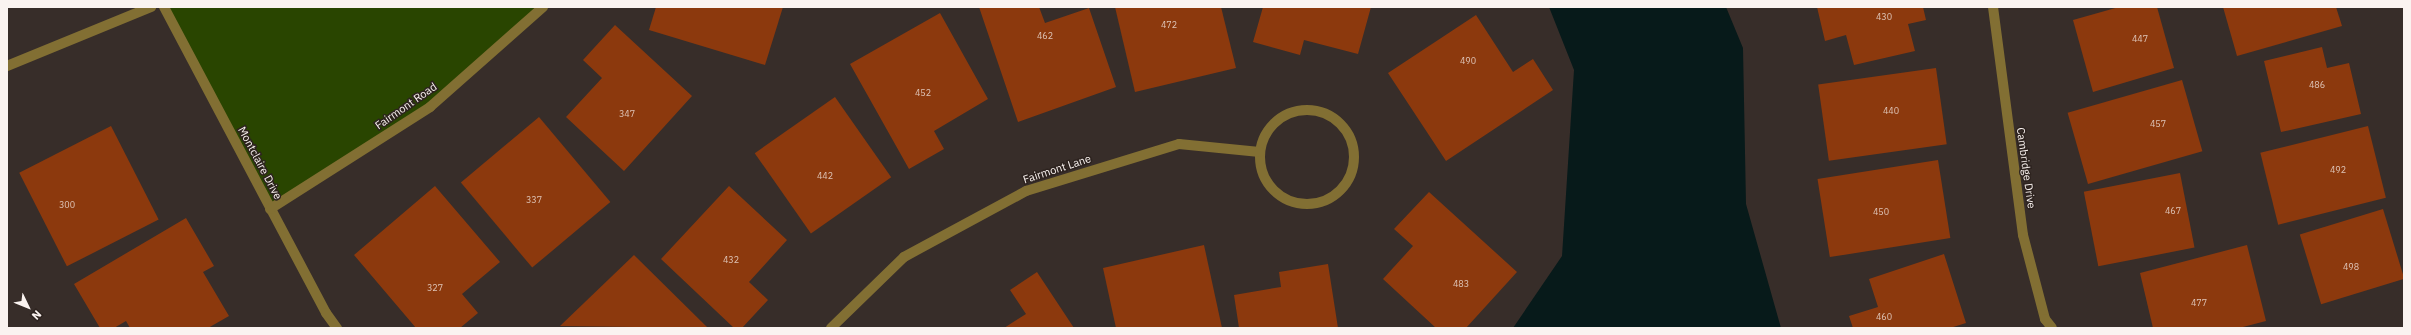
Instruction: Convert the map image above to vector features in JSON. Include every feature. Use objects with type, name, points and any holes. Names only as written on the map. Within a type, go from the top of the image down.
[{"type":"street","points":[[7,66],[151,7]]},
{"type":"street","name":"Montclaire Drive","points":[[164,7],[270,209],[337,328]]},
{"type":"street","name":"Fairmont Road","points":[[270,209],[430,107],[543,7]]},
{"type":"street","name":"Cambridge Drive","points":[[1993,7],[2023,235],[2045,319],[2052,328]]},
{"type":"street","points":[[1320,111],[1334,118],[1346,130],[1353,144],[1354,161],[1342,188],[1330,198],[1302,204],[1275,192],[1260,167],[1260,152],[1270,128],[1287,114],[1320,111]]},
{"type":"street","name":"Fairmont Lane","points":[[831,328],[904,257],[1026,191],[1178,144],[1260,152]]},
{"type":"green space","points":[[164,7],[543,7],[430,107],[270,209]]},
{"type":"shaded area","points":[[1549,7],[1726,7],[1743,48],[1746,204],[1781,328],[1513,328],[1562,256],[1574,70]]},
{"type":"building","points":[[656,7],[783,7],[765,65],[649,30]]},
{"type":"building","points":[[979,7],[1039,7],[1045,23],[1089,8],[1116,87],[1018,122]]},
{"type":"building","points":[[1115,7],[1221,7],[1236,68],[1135,92]]},
{"type":"building","points":[[1263,7],[1371,7],[1358,54],[1304,40],[1300,55],[1253,42]]},
{"type":"building","points":[[1817,7],[1923,7],[1926,20],[1908,24],[1915,51],[1854,65],[1846,35],[1825,41]]},
{"type":"building","points":[[2119,7],[2157,7],[2174,68],[2093,92],[2073,20]]},
{"type":"building","points":[[2223,7],[2336,7],[2342,26],[2237,56]]},
{"type":"building","points":[[940,13],[988,99],[934,131],[944,149],[909,169],[850,64]]},
{"type":"building","points":[[1476,15],[1513,72],[1533,59],[1553,90],[1446,161],[1388,73]]},
{"type":"building","points":[[615,25],[692,96],[624,171],[566,117],[602,78],[583,60]]},
{"type":"building","points":[[2322,47],[2327,68],[2349,63],[2361,114],[2281,132],[2264,61]]},
{"type":"building","points":[[1936,68],[1947,144],[1829,161],[1818,85]]},
{"type":"building","points":[[2182,80],[2202,151],[2088,184],[2068,113]]},
{"type":"building","points":[[835,97],[891,177],[811,233],[755,153]]},
{"type":"building","points":[[539,117],[610,202],[532,268],[461,183]]},
{"type":"building","points":[[111,126],[159,220],[67,266],[19,173]]},
{"type":"building","points":[[2368,126],[2386,198],[2278,225],[2260,153]]},
{"type":"building","points":[[1938,160],[1950,238],[1830,257],[1818,179]]},
{"type":"building","points":[[2180,173],[2195,248],[2098,266],[2084,192]]},
{"type":"building","points":[[435,186],[500,262],[462,294],[478,313],[460,328],[416,328],[354,255]]},
{"type":"building","points":[[729,186],[787,240],[749,282],[768,300],[742,328],[734,328],[661,259]]},
{"type":"building","points":[[1429,192],[1517,272],[1466,328],[1436,328],[1383,279],[1413,246],[1394,229]]},
{"type":"building","points":[[2383,209],[2404,279],[2321,304],[2300,234]]},
{"type":"building","points":[[186,218],[214,266],[203,272],[229,316],[208,328],[130,328],[126,321],[114,328],[100,328],[74,284]]},
{"type":"building","points":[[1204,245],[1222,328],[1116,328],[1103,268]]},
{"type":"building","points":[[2247,245],[2266,321],[2239,328],[2153,328],[2140,273]]},
{"type":"building","points":[[1944,254],[1966,323],[1950,328],[1853,328],[1849,316],[1878,307],[1869,279]]},
{"type":"building","points":[[634,255],[708,328],[560,326]]},
{"type":"building","points":[[1328,264],[1338,328],[1239,328],[1234,295],[1281,287],[1279,272]]},
{"type":"building","points":[[1037,272],[1074,328],[1004,328],[1026,314],[1010,290]]}]
